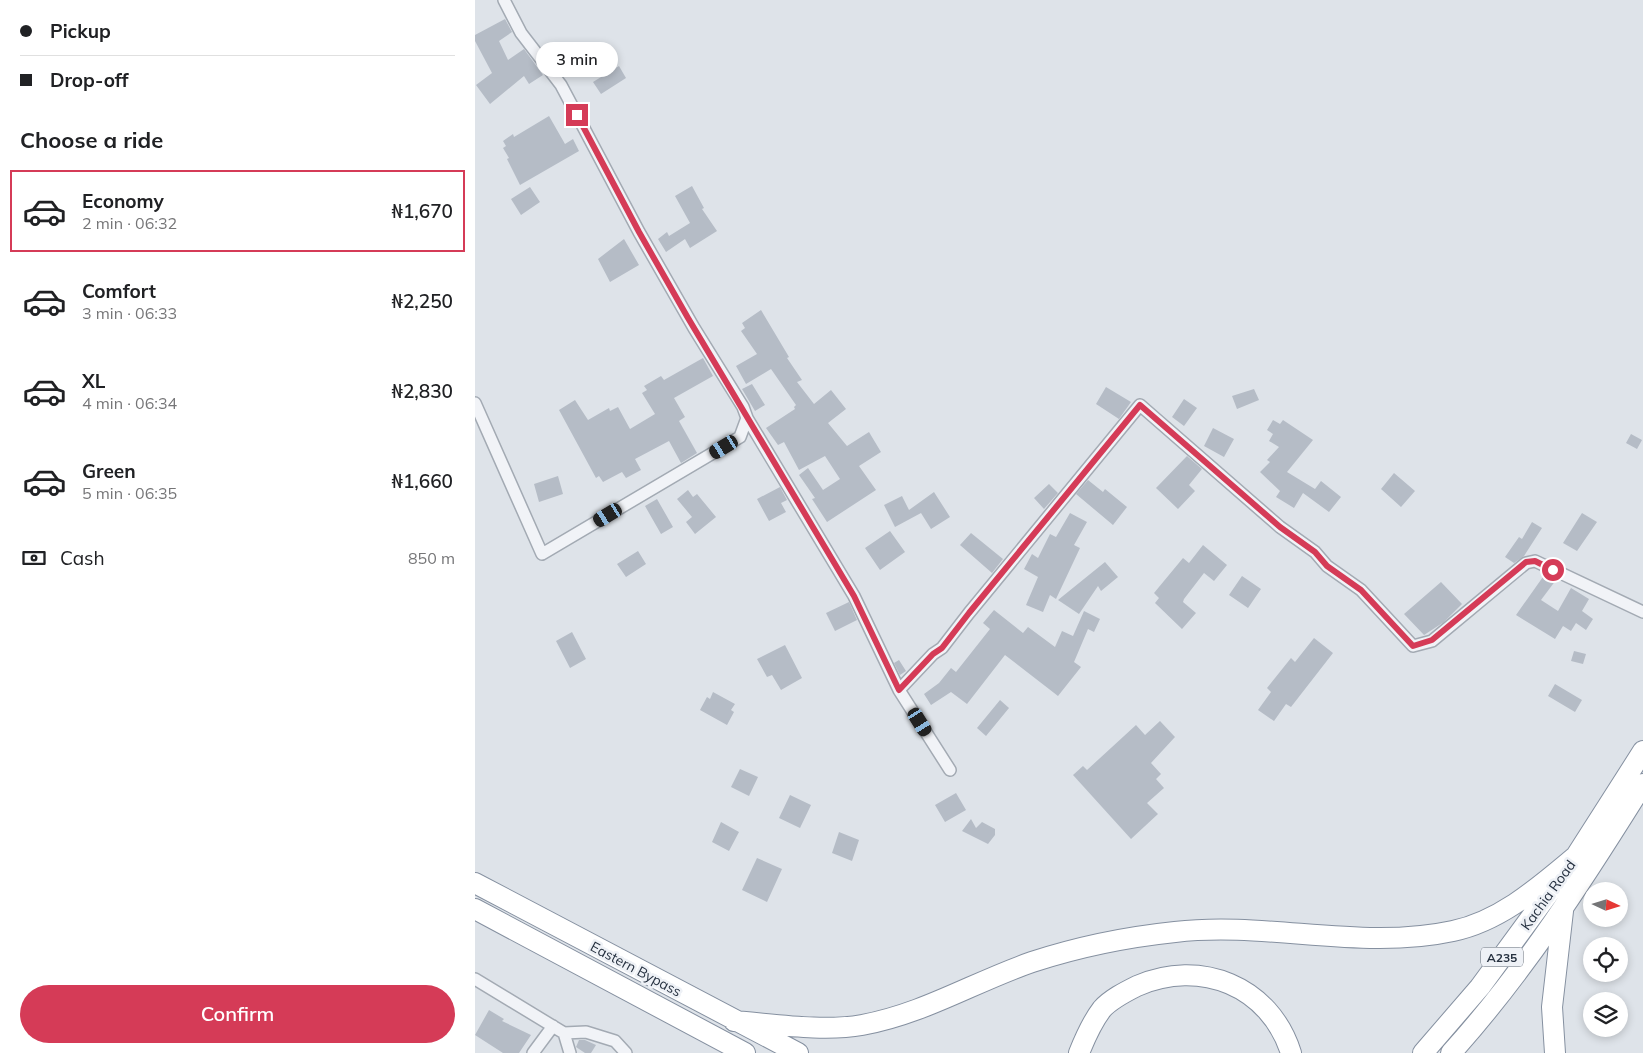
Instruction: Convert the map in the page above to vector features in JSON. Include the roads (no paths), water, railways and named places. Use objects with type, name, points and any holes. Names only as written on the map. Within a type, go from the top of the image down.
[{"type":"highway","name":"Kachia Road","points":[[1451,1053],[1526,960],[1563,909],[1585,853],[1643,752]]},
{"type":"highway","name":"Kachia Road","points":[[1423,1053],[1480,987],[1585,853],[1643,784]]},
{"type":"highway","points":[[734,1021],[831,1026],[860,1025],[926,1008],[1031,963],[1086,947],[1177,931],[1242,930],[1354,937],[1404,937],[1453,931],[1481,922],[1529,895],[1585,853]]},
{"type":"highway","name":"Eastern Bypass","points":[[475,882],[734,1021],[798,1053]]},
{"type":"highway","name":"Eastern Bypass","points":[[475,909],[724,1046],[745,1053]]},
{"type":"highway","points":[[1555,1053],[1553,1007],[1563,909]]},
{"type":"highway","points":[[1079,1053],[1089,1029],[1103,1008],[1123,993],[1167,976],[1192,975],[1213,976],[1235,986],[1258,1002],[1275,1021],[1291,1053]]},
{"type":"street","points":[[503,0],[521,33],[561,85],[639,232],[743,407],[747,418],[854,596],[899,690],[950,770]]},
{"type":"street","points":[[475,402],[542,554],[740,437],[747,418]]},
{"type":"street","points":[[899,690],[933,654],[942,648],[1140,405],[1280,527],[1315,552],[1327,566],[1361,590],[1413,646],[1432,640],[1526,562],[1535,561],[1643,612]]},
{"type":"street","points":[[475,979],[564,1033],[586,1032],[615,1041],[626,1053]]},
{"type":"street","points":[[533,1053],[553,1026]]},
{"type":"street","points":[[564,1033],[570,1053]]}]
